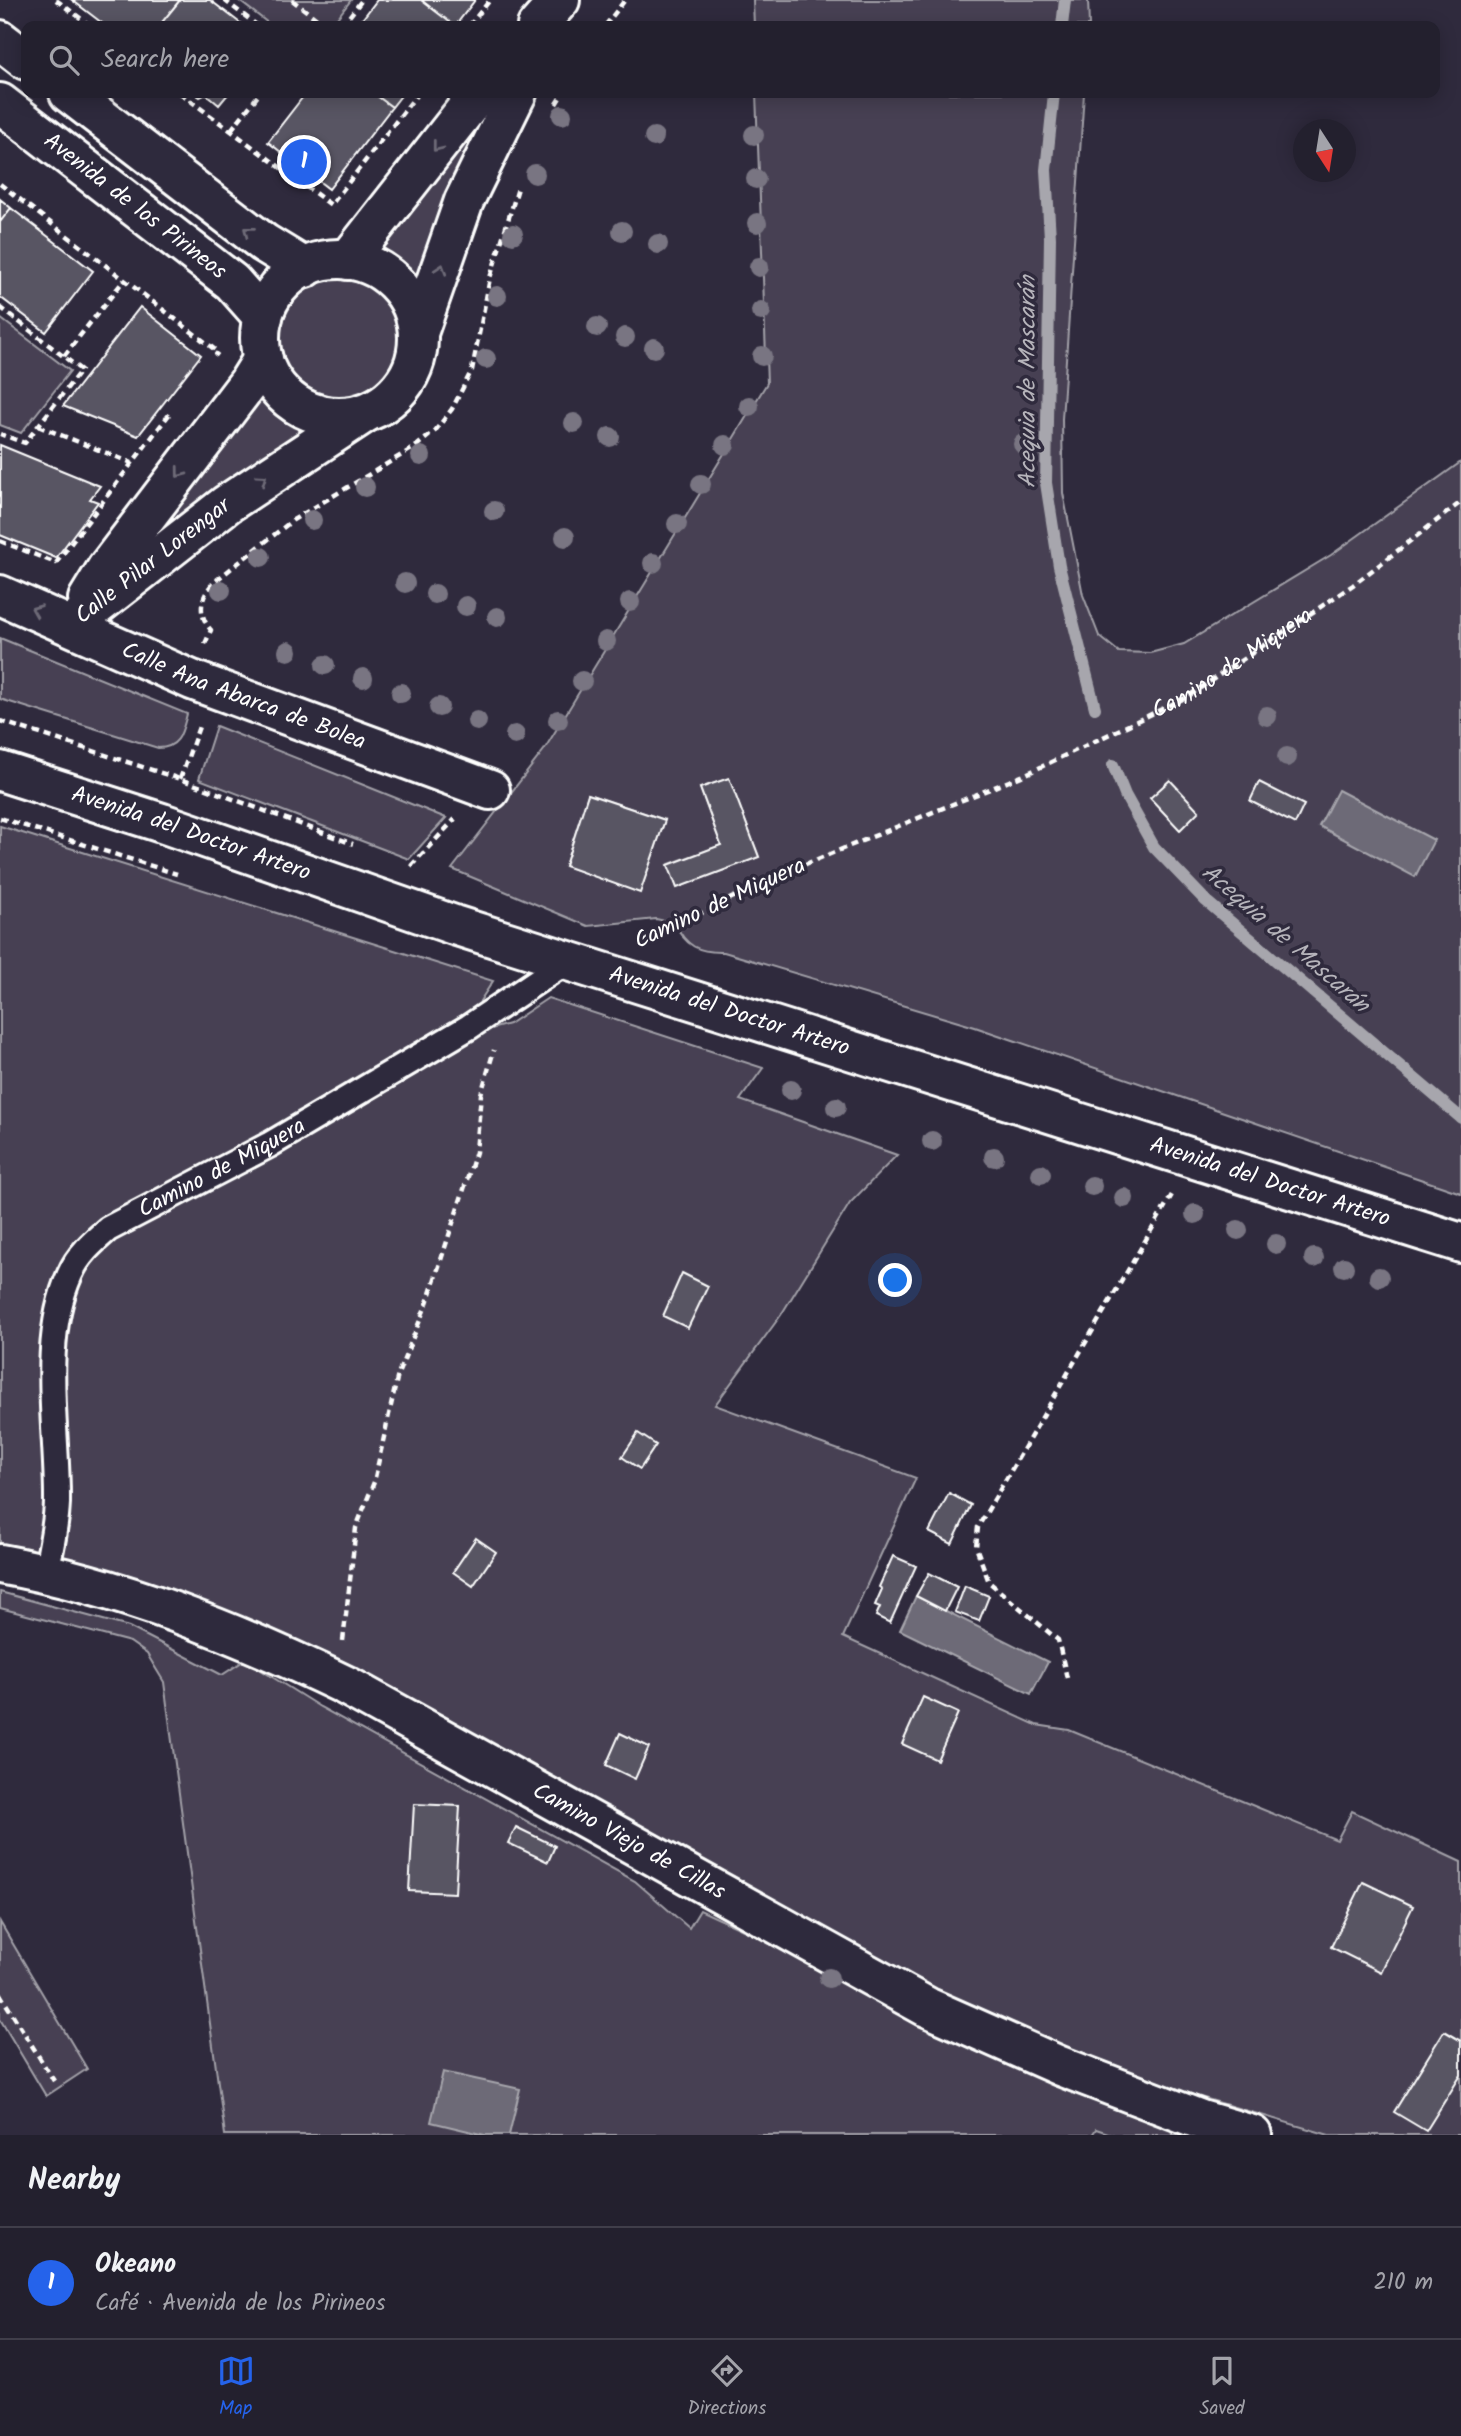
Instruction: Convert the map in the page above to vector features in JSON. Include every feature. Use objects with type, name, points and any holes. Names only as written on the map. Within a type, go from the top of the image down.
[{"type":"street","points":[[541,21],[560,0]]},
{"type":"street","points":[[557,21],[569,0]]},
{"type":"street","points":[[0,40],[21,56]]},
{"type":"street","points":[[76,98],[264,243],[305,268]]},
{"type":"street","points":[[348,260],[475,98]]},
{"type":"street","points":[[418,333],[412,306],[397,284],[375,268],[348,260],[319,262],[305,268],[279,288],[264,317],[260,338],[263,359],[278,387],[303,409],[324,416],[346,417],[367,412],[389,400],[406,381],[416,358],[418,333],[464,201],[515,98]]},
{"type":"street","name":"Avenida de los Pirineos","points":[[0,103],[232,282],[264,317]]},
{"type":"street","name":"Calle Pilar Lorengar","points":[[72,625],[107,568],[263,359]]},
{"type":"street","name":"Calle Pilar Lorengar","points":[[72,625],[227,504],[367,412]]},
{"type":"street","name":"Calle Ana Abarca de Bolea","points":[[0,595],[192,680],[490,790]]},
{"type":"street","name":"Avenida del Doctor Artero","points":[[0,771],[568,961],[1461,1243]]},
{"type":"street","name":"Camino Viejo de Cillas","points":[[0,1564],[46,1572],[184,1614],[269,1648],[345,1685],[927,2007],[1060,2066],[1201,2120],[1252,2135]]},
{"type":"lane","name":"Camino de Miquera","points":[[46,1572],[57,1505],[54,1349],[59,1303],[70,1272],[87,1247],[108,1229],[270,1146],[492,1011],[568,961]]},
{"type":"path","points":[[56,0],[84,21]]},
{"type":"path","points":[[224,0],[251,21]]},
{"type":"path","points":[[292,0],[317,21]]},
{"type":"path","points":[[346,21],[362,0]]},
{"type":"path","points":[[473,21],[490,0]]},
{"type":"path","points":[[609,21],[625,0]]},
{"type":"path","points":[[187,98],[331,205],[414,98]]},
{"type":"path","points":[[231,130],[256,98]]},
{"type":"path","points":[[553,111],[560,98]]},
{"type":"path","points":[[202,651],[211,630],[202,615],[202,603],[205,592],[214,582],[293,520],[415,447],[435,431],[460,398],[472,370],[490,278],[522,177]]},
{"type":"path","points":[[0,184],[218,352],[209,363]]},
{"type":"path","points":[[64,357],[124,280]]},
{"type":"path","points":[[0,307],[81,370],[25,443],[0,433]]},
{"type":"path","points":[[0,541],[56,563],[175,408]]},
{"type":"path","points":[[38,426],[132,463]]},
{"type":"path","name":"Camino de Miquera","points":[[634,946],[776,876],[1024,775],[1187,697],[1343,591],[1461,502]]},
{"type":"path","points":[[180,779],[201,722]]},
{"type":"path","points":[[345,1685],[343,1637],[356,1528],[374,1482],[398,1374],[427,1303],[476,1152],[481,1094],[492,1064],[495,1044],[492,1011]]},
{"type":"path","points":[[1067,1678],[1065,1660],[1058,1640],[989,1582],[976,1547],[978,1527],[1170,1201],[1187,1157]]},
{"type":"path","points":[[0,1994],[54,2081]]},
{"type":"shaded area","points":[[238,0],[351,0],[335,21],[265,21]]},
{"type":"shaded area","points":[[753,0],[1088,0],[1089,21],[754,21]]},
{"type":"shaded area","points":[[499,98],[420,281],[405,263],[380,248]]},
{"type":"shaded area","points":[[756,98],[1084,98],[1062,419],[1063,493],[1083,595],[1099,636],[1119,652],[1150,653],[1184,644],[1331,555],[1461,462],[1461,1193],[975,1027],[724,952],[700,949],[688,943],[675,923],[656,919],[588,926],[452,869],[544,750],[767,383]],"holes":[[[729,778],[759,857],[677,888],[669,864],[721,845],[700,788]],[[588,794],[665,820],[640,892],[565,866]]]},
{"type":"shaded area","points":[[340,277],[363,281],[383,295],[397,315],[401,338],[397,361],[383,381],[363,395],[340,399],[317,395],[297,381],[283,361],[279,338],[283,315],[297,295],[317,281]]},
{"type":"shaded area","points":[[0,318],[70,371],[21,433],[0,425]]},
{"type":"shaded area","points":[[258,395],[280,418],[309,432],[131,566]]},
{"type":"shaded area","points":[[0,638],[187,714],[179,738],[171,745],[158,748],[0,699]]},
{"type":"shaded area","points":[[216,726],[446,818],[409,859],[199,779]]},
{"type":"shaded area","points":[[1338,790],[1434,840],[1415,877],[1319,826]]},
{"type":"shaded area","points":[[0,826],[493,981],[480,1001],[477,1033],[509,1024],[548,998],[763,1068],[740,1100],[897,1155],[850,1203],[781,1315],[715,1405],[916,1478],[843,1637],[1036,1725],[1069,1730],[1337,1840],[1352,1811],[1461,1862],[1461,2135],[1329,2135],[1109,2070],[1023,2033],[896,1971],[655,1836],[0,1549]]},
{"type":"shaded area","points":[[0,1592],[129,1627],[222,1675],[245,1660],[320,1707],[635,1881],[689,1928],[700,1910],[1128,2109],[1209,2135],[1114,2135],[1096,2129],[1092,2135],[225,2135],[164,1682],[147,1654],[130,1642],[0,1608]]},
{"type":"shaded area","points":[[916,1596],[1048,1662],[1031,1694],[900,1630]]},
{"type":"shaded area","points":[[0,1922],[87,2069],[46,2096],[0,2019]]},
{"type":"shaded area","points":[[443,2072],[520,2089],[509,2135],[485,2135],[431,2122]]},
{"type":"building","points":[[72,0],[180,0],[163,21],[99,21]]},
{"type":"building","points":[[180,0],[210,0],[237,21],[163,21]]},
{"type":"building","points":[[377,0],[421,0],[448,21],[361,21]]},
{"type":"building","points":[[421,0],[475,0],[459,21],[448,21]]},
{"type":"building","points":[[211,98],[225,98],[219,105]]},
{"type":"building","points":[[302,98],[380,98],[392,107],[329,189],[268,142]]},
{"type":"building","points":[[380,98],[399,98],[392,107]]},
{"type":"building","points":[[0,199],[11,208],[0,222]]},
{"type":"building","points":[[11,208],[93,271],[46,332],[0,297],[0,222]]},
{"type":"building","points":[[140,307],[201,355],[138,436],[63,406]]},
{"type":"building","points":[[0,445],[100,486],[90,499],[98,502],[56,558],[0,535]]},
{"type":"building","points":[[729,778],[759,857],[677,888],[668,865],[721,845],[700,788]]},
{"type":"building","points":[[1170,780],[1199,811],[1180,830],[1150,798]]},
{"type":"building","points":[[1259,782],[1304,805],[1295,824],[1250,801]]},
{"type":"building","points":[[588,794],[665,820],[640,893],[565,866]]},
{"type":"building","points":[[682,1273],[708,1286],[688,1328],[663,1316]]},
{"type":"building","points":[[638,1433],[656,1445],[640,1469],[622,1457]]},
{"type":"building","points":[[949,1493],[971,1505],[952,1544],[929,1532]]},
{"type":"building","points":[[476,1538],[496,1552],[473,1586],[453,1572]]},
{"type":"building","points":[[893,1556],[916,1566],[890,1623],[876,1616],[880,1607],[875,1605],[882,1589],[879,1587]]},
{"type":"building","points":[[929,1573],[957,1587],[945,1611],[916,1596]]},
{"type":"building","points":[[965,1586],[989,1596],[979,1621],[955,1612]]},
{"type":"building","points":[[923,1697],[958,1713],[937,1760],[902,1744]]},
{"type":"building","points":[[620,1733],[649,1747],[635,1779],[606,1765]]},
{"type":"building","points":[[414,1804],[460,1806],[455,1893],[409,1891]]},
{"type":"building","points":[[516,1827],[555,1846],[548,1862],[508,1843]]},
{"type":"building","points":[[1363,1882],[1413,1906],[1381,1972],[1331,1947]]},
{"type":"building","points":[[1444,2031],[1461,2041],[1461,2075],[1426,2131],[1394,2112]]},
{"type":"waterway","name":"Acequia de Mascarán","points":[[1063,21],[1065,0]]},
{"type":"waterway","name":"Acequia de Mascarán","points":[[1053,98],[1046,170],[1050,238],[1046,483],[1059,566],[1095,708]]},
{"type":"waterway","name":"Acequia de Mascarán","points":[[1113,765],[1125,795],[1154,847],[1206,901],[1461,1118]]},
{"type":"place","name":"Okeano","points":[[304,162]]}]
